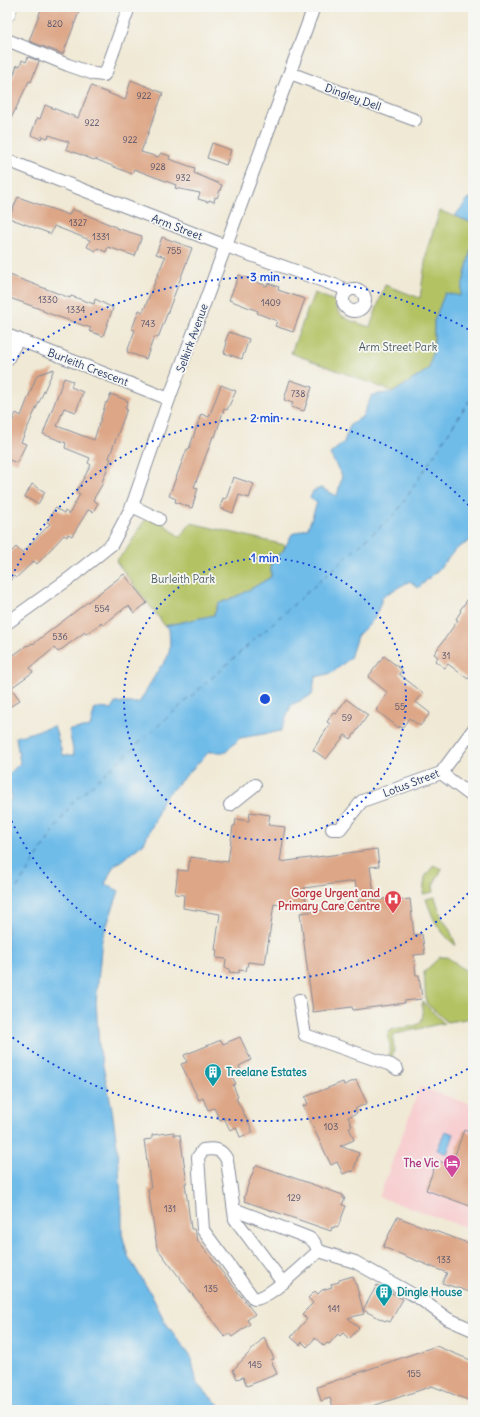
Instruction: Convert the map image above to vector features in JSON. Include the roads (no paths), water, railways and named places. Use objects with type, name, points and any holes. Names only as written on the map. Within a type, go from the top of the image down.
[{"type":"main road","points":[[7,15],[10,7]]},
{"type":"street","points":[[7,40],[68,65],[94,74],[104,75],[129,7]]},
{"type":"street","name":"Selkirk Avenue","points":[[7,623],[70,578],[112,544],[132,506],[169,399],[314,7]]},
{"type":"street","name":"Dingley Dell","points":[[290,73],[415,120]]},
{"type":"street","name":"Arm Street","points":[[7,160],[226,246],[340,287],[346,292]]},
{"type":"street","points":[[7,360],[12,337]]},
{"type":"street","name":"Burleith Crescent","points":[[12,337],[169,399]]},
{"type":"street","points":[[132,506],[159,519]]},
{"type":"street","name":"Lotus Street","points":[[332,829],[340,829],[362,801],[441,773],[473,730]]},
{"type":"street","points":[[441,773],[473,797]]},
{"type":"street","points":[[230,805],[255,785]]},
{"type":"street","points":[[299,1000],[305,1035],[391,1064],[396,1070]]},
{"type":"street","points":[[283,1282],[235,1220],[228,1160],[224,1153],[214,1148],[203,1150],[198,1157],[203,1230],[254,1299],[259,1299],[265,1296],[283,1282],[319,1251]]},
{"type":"street","points":[[234,1209],[310,1238],[319,1251],[355,1262],[419,1298],[448,1319],[473,1330]]},
{"type":"water","points":[[473,197],[473,223],[455,216],[468,199]]},
{"type":"water","points":[[473,241],[473,539],[456,549],[438,570],[418,588],[410,581],[383,596],[375,618],[357,636],[350,658],[332,673],[315,677],[312,695],[291,705],[281,731],[240,738],[226,752],[209,752],[162,800],[156,818],[144,843],[113,867],[105,884],[119,891],[102,939],[96,1003],[99,1047],[112,1109],[118,1153],[122,1234],[128,1256],[151,1294],[165,1322],[191,1357],[197,1384],[226,1410],[7,1410],[7,805],[12,797],[7,782],[7,776],[20,763],[16,737],[54,726],[63,755],[74,755],[69,730],[90,727],[95,708],[112,709],[115,703],[139,703],[160,667],[167,659],[170,645],[169,629],[165,626],[214,615],[218,604],[244,593],[271,577],[271,562],[283,551],[292,534],[308,528],[317,503],[310,498],[313,491],[321,488],[337,496],[342,476],[330,454],[344,442],[350,425],[362,417],[372,395],[394,392],[429,369],[434,345],[434,321],[445,293],[460,296]]},
{"type":"water","points":[[445,1131],[454,1134],[447,1154],[437,1150]]},
{"type":"place","name":"Gorge Urgent and Primary Care Centre","points":[[393,914]]},
{"type":"place","name":"Treelane Estates","points":[[213,1087]]},
{"type":"place","name":"The Vic","points":[[452,1178]]},
{"type":"place","name":"Dingle House","points":[[384,1307]]},
{"type":"park label","name":"Arm Street Park","points":[[398,347]]},
{"type":"park label","name":"Burleith Park","points":[[183,579]]}]
